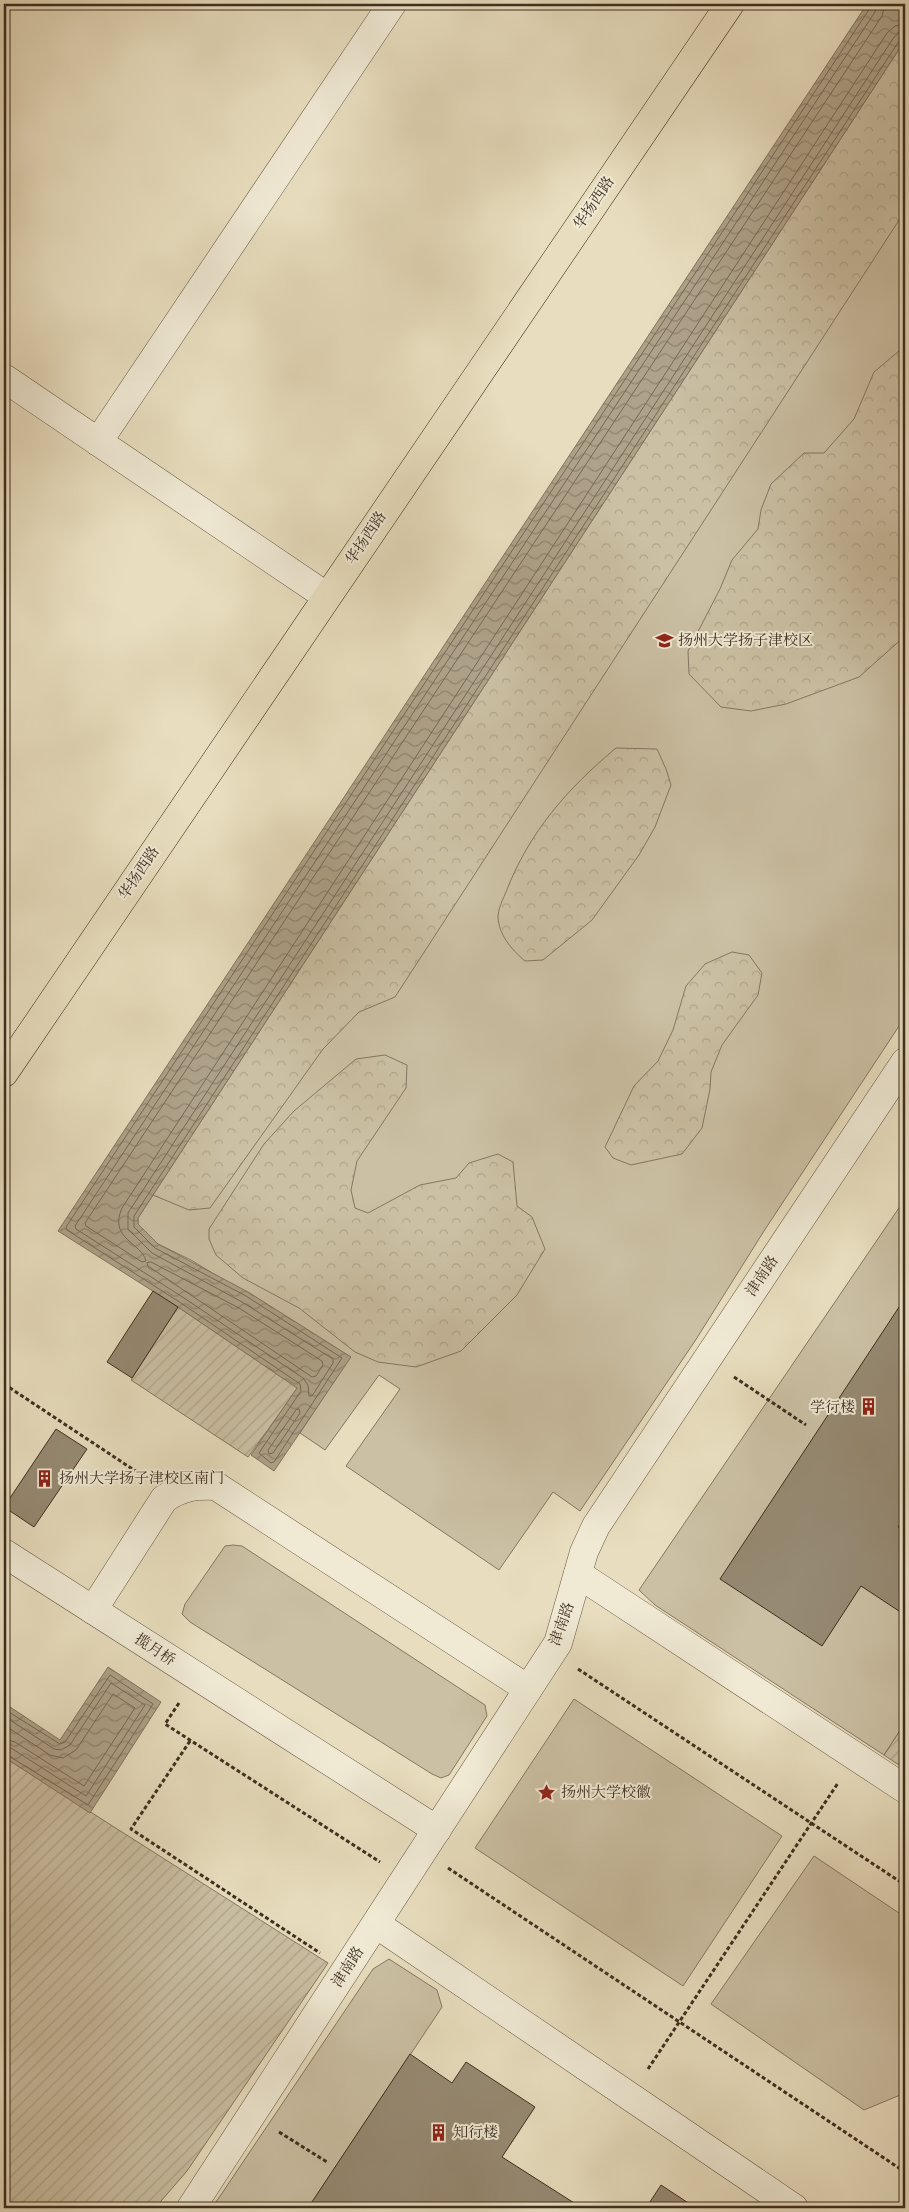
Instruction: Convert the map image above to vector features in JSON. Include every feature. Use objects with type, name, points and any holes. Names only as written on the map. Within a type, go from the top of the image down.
[{"type":"main road","name":"华扬西路","points":[[4,1073],[326,596],[730,4]]},
{"type":"lane","points":[[98,442],[392,4]]},
{"type":"lane","points":[[4,378],[326,596]]},
{"type":"lane","name":"津南路","points":[[191,2208],[558,1643],[584,1552],[596,1526],[905,1062]]},
{"type":"lane","points":[[92,1610],[164,1499],[194,1485],[216,1486],[528,1689]]},
{"type":"lane","name":"揽月桥","points":[[4,1553],[193,1674],[430,1840]]},
{"type":"lane","points":[[578,1574],[905,1789]]},
{"type":"lane","points":[[376,1924],[794,2208]]},
{"type":"path","points":[[707,1359],[806,1425]]},
{"type":"path","points":[[4,1384],[170,1495]]},
{"type":"path","points":[[552,1652],[905,1885]]},
{"type":"path","points":[[193,1674],[165,1724],[405,1879]]},
{"type":"path","points":[[190,1740],[132,1829],[346,1970]]},
{"type":"path","points":[[629,2096],[856,1757]]},
{"type":"path","points":[[430,1840],[679,2022],[905,2172]]},
{"type":"path","points":[[251,2115],[327,2162]]},
{"type":"green space","points":[[905,40],[905,1017],[764,1231],[695,1341],[580,1511],[553,1492],[499,1570],[346,1466],[400,1389],[379,1375],[325,1450],[300,1433],[350,1357],[191,1260],[158,1244],[138,1224],[138,1218]]},
{"type":"green space","points":[[905,40],[905,211],[395,997],[359,1012],[323,1049],[210,1208],[189,1210],[153,1195]]},
{"type":"green space","points":[[905,346],[905,636],[859,677],[786,704],[751,711],[721,707],[689,674],[688,651],[720,589],[732,560],[758,529],[761,510],[771,484],[804,453],[824,453],[854,419],[874,372]]},
{"type":"green space","points":[[616,748],[657,749],[671,785],[655,827],[639,855],[592,920],[543,960],[525,961],[515,952],[503,936],[498,914],[503,898],[526,850],[552,812],[598,763]]},
{"type":"green space","points":[[732,952],[749,955],[762,973],[758,995],[722,1045],[711,1072],[710,1089],[702,1128],[682,1154],[631,1165],[613,1158],[605,1147],[634,1086],[658,1061],[673,1030],[686,986],[705,964]]},
{"type":"green space","points":[[385,1055],[407,1065],[406,1088],[357,1161],[351,1190],[355,1208],[368,1213],[420,1185],[456,1178],[469,1163],[498,1154],[513,1162],[517,1206],[532,1217],[545,1249],[517,1295],[461,1351],[416,1367],[378,1362],[355,1352],[299,1308],[243,1278],[216,1255],[209,1239],[209,1229],[264,1144],[294,1111],[356,1059]]},
{"type":"green space","points":[[905,1199],[905,1723],[884,1755],[655,1605],[639,1590]]},
{"type":"green space","points":[[178,1307],[298,1388],[248,1457],[131,1380]]},
{"type":"green space","points":[[225,1546],[242,1546],[485,1705],[487,1716],[449,1775],[441,1778],[432,1774],[190,1622],[182,1614],[185,1604]]},
{"type":"green space","points":[[574,1699],[782,1836],[683,1986],[475,1848]]},
{"type":"green space","points":[[905,1723],[905,1769],[884,1755]]},
{"type":"green space","points":[[4,1757],[328,1963],[187,2171],[155,2208],[4,2208]]},
{"type":"green space","points":[[814,1856],[905,1917],[905,2093],[864,2110],[711,2004]]},
{"type":"green space","points":[[389,1959],[437,1990],[442,2007],[308,2208],[212,2208],[373,1969]]},
{"type":"water","points":[[867,4],[905,4],[905,40],[138,1218],[138,1224],[158,1244],[248,1292],[351,1357],[274,1471],[251,1455],[297,1388],[178,1307],[58,1231]]},
{"type":"water","points":[[108,1667],[161,1702],[90,1813],[4,1757],[4,1703],[60,1740]]},
{"type":"building","points":[[153,1291],[178,1307],[132,1378],[107,1362]]},
{"type":"building","name":"学行楼","points":[[905,1298],[905,1516],[898,1527],[905,1531],[905,1615],[861,1586],[822,1646],[720,1579]]},
{"type":"building","name":"扬州大学扬子津校区南门","points":[[56,1429],[87,1449],[34,1527],[4,1507]]},
{"type":"building","name":"知行楼","points":[[410,2054],[452,2083],[466,2062],[535,2107],[502,2157],[582,2208],[308,2208]]},
{"type":"building","points":[[661,2185],[696,2208],[646,2208]]},
{"type":"place","name":"扬州大学扬子津校区","points":[[664,640]]},
{"type":"place","name":"学行楼","points":[[869,1407]]},
{"type":"place","name":"扬州大学扬子津校区南门","points":[[45,1478]]},
{"type":"place","name":"扬州大学校徽","points":[[547,1792]]},
{"type":"place","name":"知行楼","points":[[439,2132]]}]
